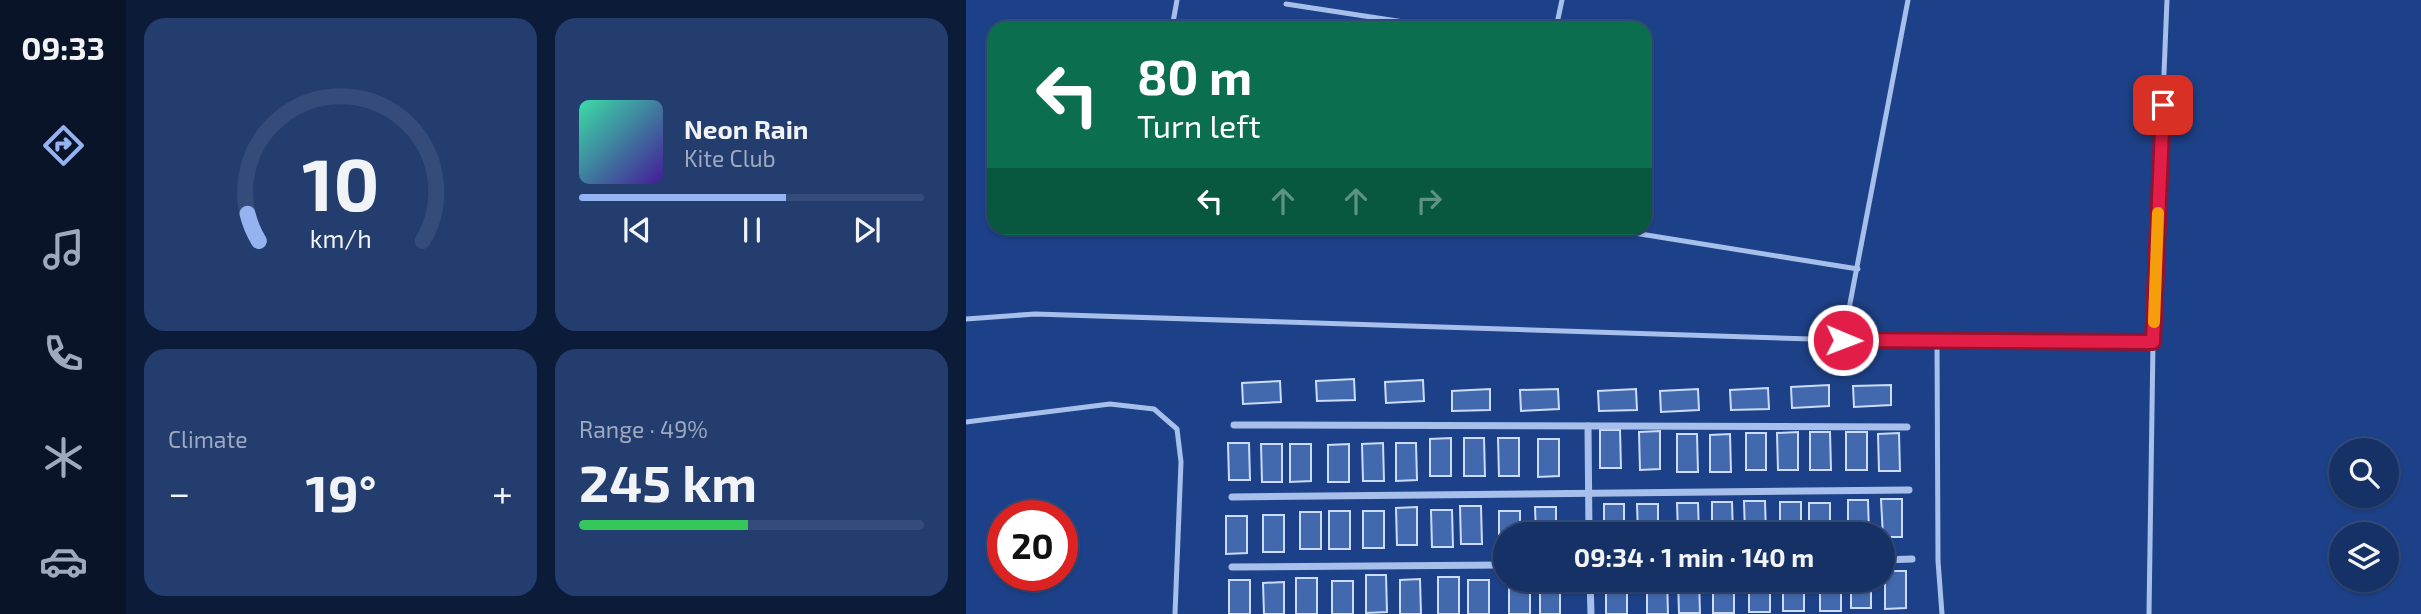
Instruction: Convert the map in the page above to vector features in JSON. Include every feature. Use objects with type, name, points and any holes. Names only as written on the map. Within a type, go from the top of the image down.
[{"type":"street","points":[[1234,425],[1907,427]]},
{"type":"street","points":[[1588,426],[1589,522]]},
{"type":"street","points":[[1232,497],[1909,490]]},
{"type":"street","points":[[1895,559],[1912,559]]},
{"type":"street","points":[[1233,567],[1493,565]]},
{"type":"street","points":[[1590,592],[1591,614]]},
{"type":"lane","points":[[1173,21],[1177,0]]},
{"type":"lane","points":[[1558,21],[1562,0]]},
{"type":"lane","points":[[1843,340],[1908,0]]},
{"type":"lane","points":[[2149,614],[2153,342],[2167,0]]},
{"type":"lane","points":[[1286,4],[1397,21]]},
{"type":"lane","points":[[1647,235],[1858,269]]},
{"type":"lane","points":[[966,319],[1035,314],[1843,340],[2153,342]]},
{"type":"lane","points":[[1937,341],[1938,561],[1942,614]]},
{"type":"lane","points":[[966,422],[1110,404],[1154,409],[1177,429],[1181,462],[1175,614]]},
{"type":"building","points":[[1354,379],[1355,400],[1317,401],[1316,381]]},
{"type":"building","points":[[1423,380],[1424,401],[1386,403],[1385,382]]},
{"type":"building","points":[[1280,381],[1281,402],[1243,404],[1242,383]]},
{"type":"building","points":[[1829,385],[1829,406],[1792,408],[1791,387]]},
{"type":"building","points":[[1891,385],[1891,405],[1854,407],[1853,386]]},
{"type":"building","points":[[1768,388],[1769,409],[1731,410],[1730,390]]},
{"type":"building","points":[[1490,389],[1490,410],[1452,411],[1452,391]]},
{"type":"building","points":[[1558,389],[1559,409],[1521,411],[1520,390]]},
{"type":"building","points":[[1636,389],[1637,410],[1599,411],[1598,391]]},
{"type":"building","points":[[1698,389],[1699,410],[1661,412],[1660,391]]},
{"type":"building","points":[[1600,430],[1620,430],[1621,468],[1600,468]]},
{"type":"building","points":[[1660,431],[1660,469],[1640,470],[1639,432]]},
{"type":"building","points":[[1798,432],[1798,470],[1778,470],[1777,433]]},
{"type":"building","points":[[1810,432],[1830,432],[1831,470],[1810,470]]},
{"type":"building","points":[[1846,432],[1867,432],[1867,470],[1846,470]]},
{"type":"building","points":[[1746,433],[1766,433],[1766,470],[1746,470]]},
{"type":"building","points":[[1899,433],[1900,471],[1879,471],[1878,434]]},
{"type":"building","points":[[1677,434],[1697,434],[1698,472],[1677,472]]},
{"type":"building","points":[[1730,434],[1731,472],[1710,472],[1710,435]]},
{"type":"building","points":[[1451,438],[1451,476],[1430,476],[1430,439]]},
{"type":"building","points":[[1464,438],[1484,438],[1485,476],[1464,476]]},
{"type":"building","points":[[1498,438],[1519,438],[1519,476],[1499,476]]},
{"type":"building","points":[[1538,439],[1559,439],[1559,476],[1538,477]]},
{"type":"building","points":[[1228,443],[1249,443],[1250,480],[1229,480]]},
{"type":"building","points":[[1383,443],[1384,481],[1363,481],[1362,444]]},
{"type":"building","points":[[1396,443],[1416,443],[1417,480],[1396,481]]},
{"type":"building","points":[[1261,444],[1282,444],[1282,482],[1262,482]]},
{"type":"building","points":[[1290,444],[1311,444],[1311,481],[1290,482]]},
{"type":"building","points":[[1349,444],[1349,482],[1328,482],[1328,445]]},
{"type":"building","points":[[1881,499],[1902,499],[1902,537],[1895,537],[1895,522],[1882,522]]},
{"type":"building","points":[[1848,500],[1868,500],[1869,522],[1848,522]]},
{"type":"building","points":[[1744,501],[1765,501],[1766,522],[1745,522]]},
{"type":"building","points":[[1712,502],[1732,502],[1733,522],[1712,522]]},
{"type":"building","points":[[1780,502],[1801,502],[1801,522],[1780,522]]},
{"type":"building","points":[[1677,503],[1698,503],[1699,522],[1678,522]]},
{"type":"building","points":[[1809,503],[1830,503],[1830,522],[1809,522]]},
{"type":"building","points":[[1604,504],[1624,504],[1624,522],[1604,522]]},
{"type":"building","points":[[1637,504],[1658,504],[1658,522],[1638,522]]},
{"type":"building","points":[[1460,506],[1481,506],[1482,544],[1461,544]]},
{"type":"building","points":[[1417,507],[1417,545],[1397,545],[1396,508]]},
{"type":"building","points":[[1535,507],[1556,507],[1556,522],[1536,522]]},
{"type":"building","points":[[1431,510],[1452,510],[1453,547],[1432,547]]},
{"type":"building","points":[[1329,511],[1350,511],[1350,549],[1329,549]]},
{"type":"building","points":[[1363,511],[1384,511],[1384,548],[1363,548]]},
{"type":"building","points":[[1499,511],[1520,511],[1520,522],[1499,522]]},
{"type":"building","points":[[1300,512],[1321,512],[1321,549],[1300,549]]},
{"type":"building","points":[[1263,515],[1284,515],[1284,552],[1263,552]]},
{"type":"building","points":[[1226,516],[1247,516],[1247,553],[1226,554]]},
{"type":"building","points":[[1895,571],[1906,571],[1906,608],[1885,609],[1885,592],[1895,592]]},
{"type":"building","points":[[1366,575],[1386,575],[1387,612],[1366,613]]},
{"type":"building","points":[[1438,577],[1459,577],[1459,614],[1438,614]]},
{"type":"building","points":[[1296,578],[1317,578],[1317,614],[1296,614]]},
{"type":"building","points":[[1420,579],[1421,614],[1400,614],[1400,580]]},
{"type":"building","points":[[1229,580],[1250,580],[1250,614],[1229,614]]},
{"type":"building","points":[[1468,580],[1489,580],[1489,614],[1468,614]]},
{"type":"building","points":[[1332,581],[1353,581],[1353,614],[1332,614]]},
{"type":"building","points":[[1284,582],[1284,614],[1264,614],[1263,583]]},
{"type":"building","points":[[1509,592],[1530,592],[1530,614],[1509,614]]},
{"type":"building","points":[[1540,592],[1560,592],[1560,614],[1540,614]]},
{"type":"building","points":[[1606,592],[1627,592],[1627,614],[1606,614]]},
{"type":"building","points":[[1647,592],[1667,592],[1668,614],[1647,614]]},
{"type":"building","points":[[1678,592],[1699,592],[1700,613],[1679,613]]},
{"type":"building","points":[[1713,592],[1734,592],[1734,613],[1713,613]]},
{"type":"building","points":[[1749,592],[1770,592],[1770,612],[1749,612]]},
{"type":"building","points":[[1783,592],[1804,592],[1804,611],[1783,611]]},
{"type":"building","points":[[1820,592],[1841,592],[1841,611],[1820,611]]},
{"type":"building","points":[[1851,592],[1871,592],[1871,608],[1851,608]]},
{"type":"slow traffic","points":[[2154,322],[2158,213]]},
{"type":"route","points":[[1843,340],[2153,342],[2163,105]]}]
